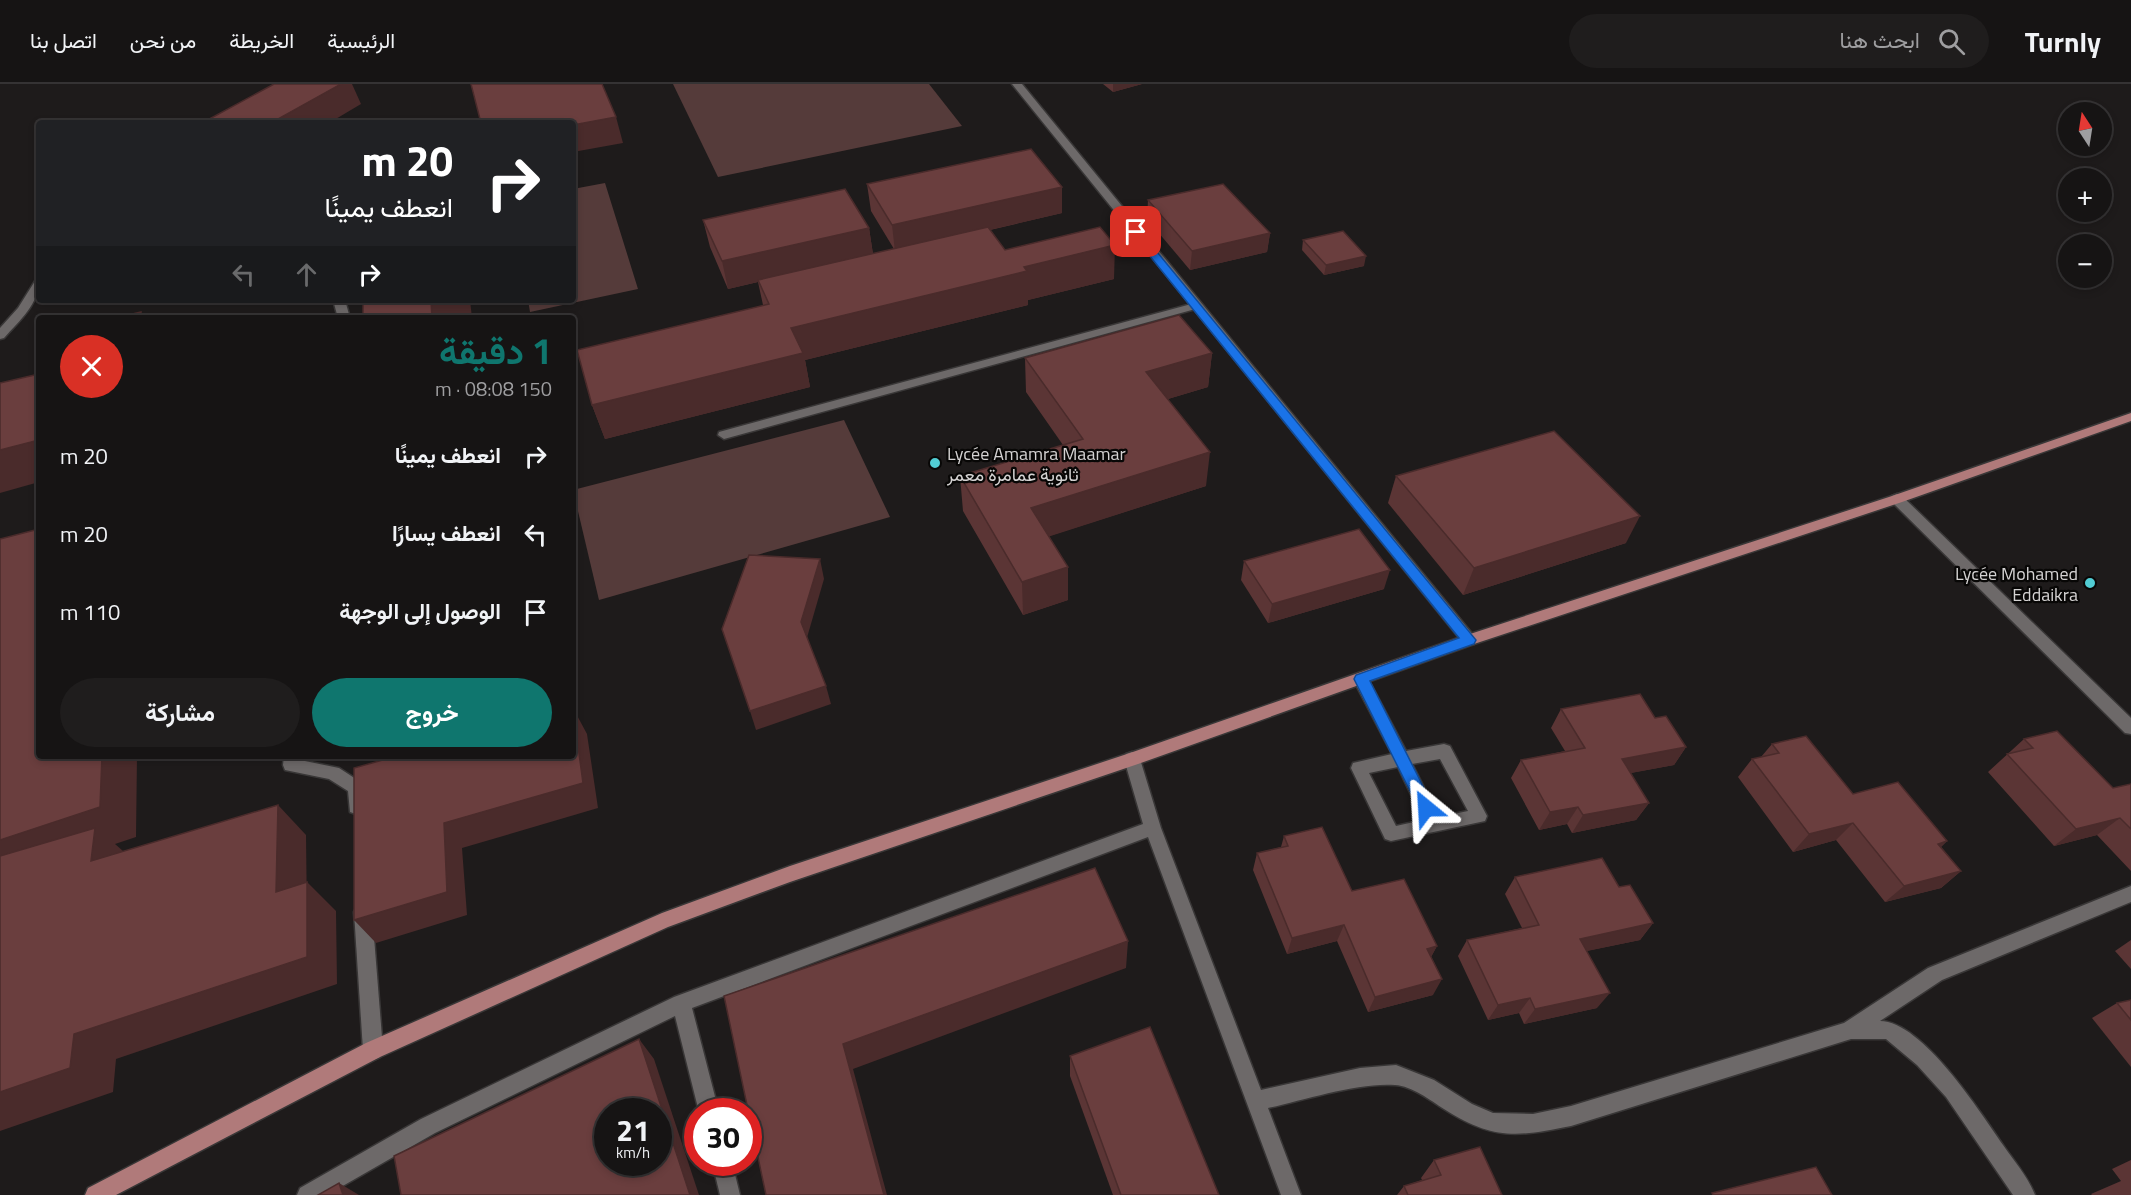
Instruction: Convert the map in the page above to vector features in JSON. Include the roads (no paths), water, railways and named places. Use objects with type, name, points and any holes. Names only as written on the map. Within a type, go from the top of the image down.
[{"type":"main road","points":[[95,1195],[373,1050],[662,921],[790,874],[1132,759],[1469,640],[1897,499],[2131,417]]},
{"type":"street","points":[[1017,84],[1195,306],[1469,640]]},
{"type":"street","points":[[0,335],[23,310],[36,288]]},
{"type":"street","points":[[724,435],[1195,306]]},
{"type":"street","points":[[1897,499],[2131,728]]},
{"type":"street","points":[[1361,679],[1434,825]]},
{"type":"street","points":[[1444,751],[1479,816],[1390,834],[1359,768],[1402,759],[1444,751]]},
{"type":"street","points":[[292,759],[291,765],[333,773],[356,788],[357,822]]},
{"type":"street","points":[[1132,759],[1153,828],[1291,1195]]},
{"type":"street","points":[[306,1195],[395,1155],[543,1068],[681,1003],[1153,828]]},
{"type":"street","points":[[362,890],[373,1050]]},
{"type":"street","points":[[1256,1101],[1360,1078],[1396,1075],[1427,1087],[1465,1111],[1493,1123],[1533,1124],[1571,1116],[1851,1030],[1935,974],[2131,894]]},
{"type":"street","points":[[681,1003],[705,1098]]},
{"type":"street","points":[[1851,1030],[1889,1030],[1924,1058],[1953,1090],[2025,1195]]},
{"type":"street","points":[[725,1176],[730,1195]]},
{"type":"place","name":"Lycée Amamra Maamar ثانوية عمامرة معمر","points":[[935,463]]},
{"type":"place","name":"Lycée Mohamed Eddaikra","points":[[2090,583]]}]
